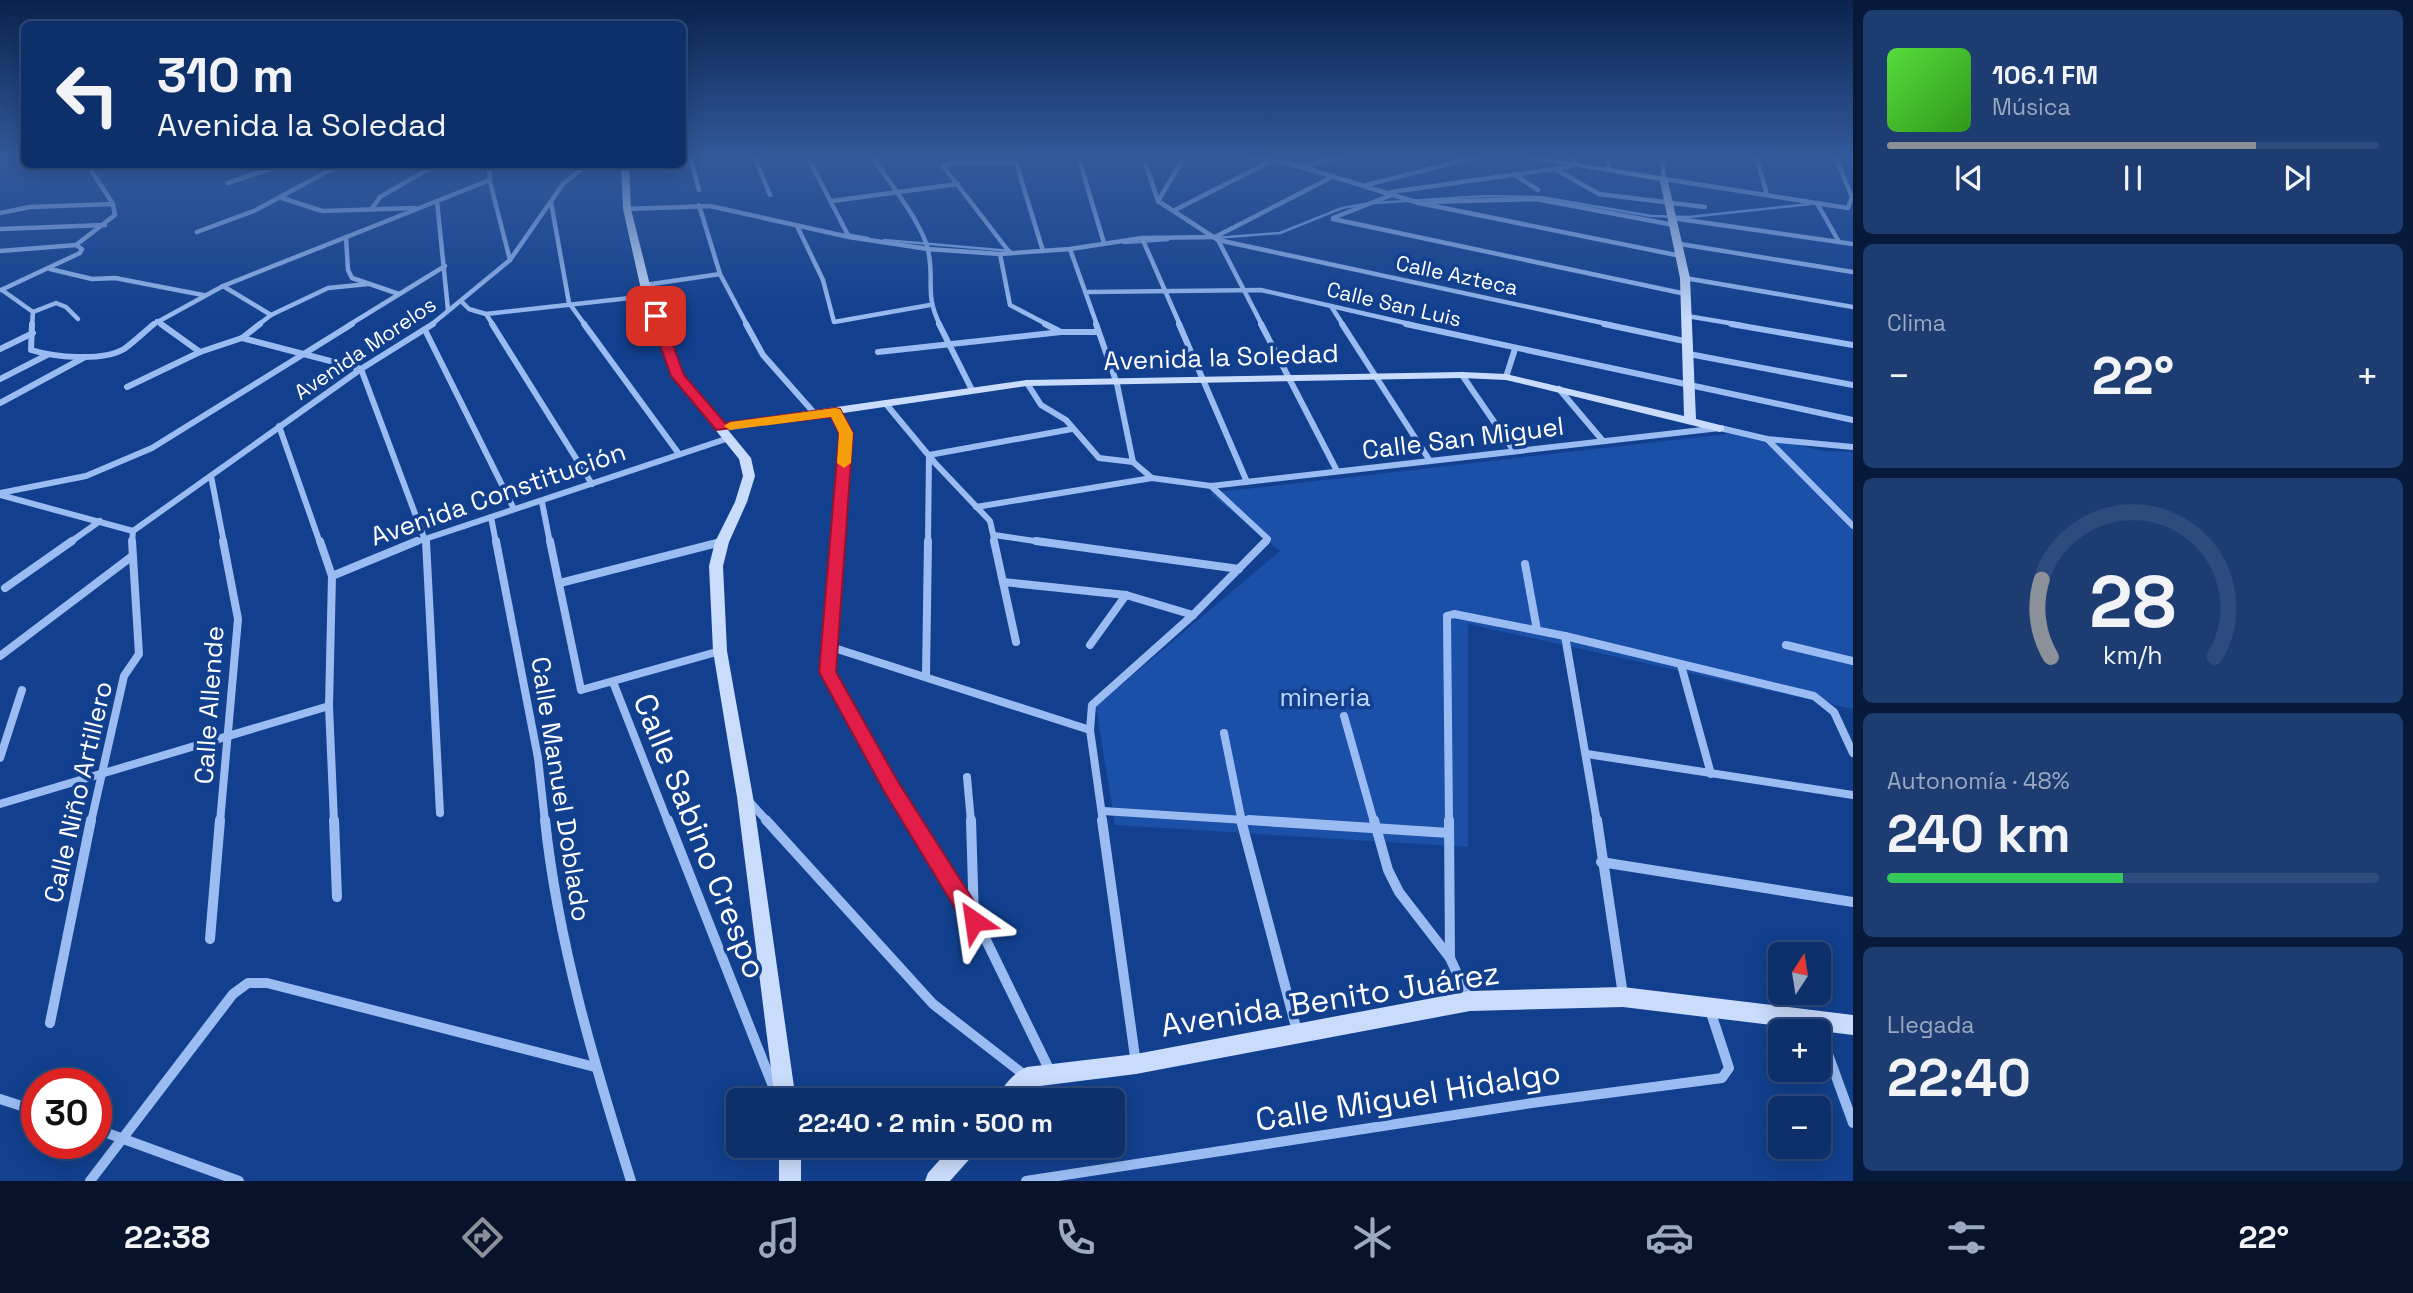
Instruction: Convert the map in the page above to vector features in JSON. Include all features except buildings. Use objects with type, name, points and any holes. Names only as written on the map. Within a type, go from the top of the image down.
[{"type":"street","points":[[0,251],[76,245],[106,225],[115,215],[114,211]]},
{"type":"street","points":[[197,232],[249,211]]},
{"type":"street","points":[[33,312],[32,350],[47,355],[86,357],[122,350],[157,321],[204,295],[411,211]]},
{"type":"street","points":[[438,211],[446,266],[448,310]]},
{"type":"street","points":[[498,211],[510,260]]},
{"type":"street","name":"Avenida Morelos","points":[[133,531],[279,426],[361,369],[425,330],[462,302],[510,260],[545,211]]},
{"type":"street","points":[[553,211],[569,303],[679,454]]},
{"type":"street","points":[[628,211],[647,290],[678,376],[745,458],[749,476],[741,502],[722,542],[716,566],[720,651],[745,797],[784,1088]]},
{"type":"street","points":[[701,211],[720,274],[763,355],[816,415]]},
{"type":"street","points":[[725,211],[849,237],[928,249],[1000,254],[1070,249],[1142,238],[1216,238],[1267,211]]},
{"type":"street","points":[[837,211],[849,237]]},
{"type":"street","points":[[907,211],[928,249],[930,304],[972,390]]},
{"type":"street","points":[[978,211],[1010,253]]},
{"type":"street","points":[[1030,211],[1043,250]]},
{"type":"street","points":[[1094,211],[1104,243]]},
{"type":"street","points":[[1177,211],[1216,238],[1337,471]]},
{"type":"street","points":[[1352,211],[1333,219],[1686,294]]},
{"type":"street","points":[[1459,211],[1681,256]]},
{"type":"street","points":[[1611,211],[1853,244]]},
{"type":"street","points":[[1670,211],[1680,244],[1685,278],[1690,420]]},
{"type":"street","points":[[1822,211],[1839,242]]},
{"type":"street","points":[[0,229],[106,225]]},
{"type":"street","points":[[798,228],[823,279],[834,322],[930,304]]},
{"type":"street","points":[[346,237],[348,270],[352,278],[398,293]]},
{"type":"street","points":[[1142,238],[1247,482]]},
{"type":"street","name":"Calle Azteca","points":[[1216,238],[1689,342]]},
{"type":"street","points":[[1680,244],[1853,272]]},
{"type":"street","points":[[1,290],[80,253],[82,249],[76,245]]},
{"type":"street","points":[[1070,249],[1088,292],[1098,332],[1117,384],[1133,462]]},
{"type":"street","points":[[1000,254],[1010,305],[1061,332]]},
{"type":"street","points":[[0,494],[86,476],[152,447],[398,293],[446,266]]},
{"type":"street","points":[[50,269],[92,279],[115,278],[204,295]]},
{"type":"street","points":[[462,302],[469,309],[486,314],[647,290],[720,274]]},
{"type":"street","points":[[1685,278],[1853,307]]},
{"type":"street","points":[[127,387],[200,352],[242,338],[271,315],[328,288],[368,284]]},
{"type":"street","points":[[223,286],[271,315]]},
{"type":"street","name":"Calle San Luis","points":[[1088,292],[1242,288],[1331,305],[1515,349],[1853,420]]},
{"type":"street","points":[[1,290],[33,312]]},
{"type":"street","points":[[33,312],[56,303],[76,314],[78,319]]},
{"type":"street","points":[[1331,305],[1430,461]]},
{"type":"street","points":[[486,314],[592,484]]},
{"type":"street","points":[[1688,316],[1853,345]]},
{"type":"street","points":[[157,321],[200,352]]},
{"type":"street","points":[[425,330],[514,509]]},
{"type":"street","points":[[878,352],[1061,332],[1098,332]]},
{"type":"street","points":[[0,349],[33,333]]},
{"type":"street","points":[[242,338],[361,369],[426,537],[440,813]]},
{"type":"street","points":[[1506,377],[1515,349]]},
{"type":"street","points":[[1689,354],[1853,385]]},
{"type":"street","points":[[0,379],[47,355]]},
{"type":"street","points":[[0,403],[86,357]]},
{"type":"street","points":[[1462,375],[1514,451]]},
{"type":"street","name":"Avenida la Soledad","points":[[725,433],[816,415],[1027,383],[1117,384],[1462,375],[1506,377],[1720,428]]},
{"type":"street","points":[[1027,383],[1041,405],[1066,420],[1099,458],[1133,462],[1152,478]]},
{"type":"street","points":[[1559,389],[1603,441]]},
{"type":"street","points":[[886,404],[990,521],[1016,642]]},
{"type":"street","points":[[835,412],[846,433],[828,672],[890,786],[974,921],[1015,994],[1051,1073]]},
{"type":"street","points":[[279,426],[332,576],[329,706],[337,897]]},
{"type":"street","name":"Calle San Miguel","points":[[976,507],[1152,478],[1211,486],[1720,428],[1767,439],[1853,447]]},
{"type":"street","points":[[929,455],[1072,429]]},
{"type":"street","name":"Avenida Constitución","points":[[332,576],[426,537],[542,502],[679,454],[725,433]]},
{"type":"street","points":[[1767,439],[1853,526]]},
{"type":"street","points":[[926,674],[929,455]]},
{"type":"street","name":"Calle Allende","points":[[210,939],[230,738],[238,620],[211,476]]},
{"type":"street","points":[[1136,1064],[1090,730],[1092,705],[1193,615],[1268,539],[1211,486]]},
{"type":"street","points":[[0,494],[133,531]]},
{"type":"street","name":"Calle Sabino Crespo","points":[[542,502],[581,690],[613,682],[774,1088]]},
{"type":"street","name":"Calle Manuel Doblado","points":[[491,517],[538,758],[551,880],[595,1067],[631,1181]]},
{"type":"street","points":[[5,588],[100,521]]},
{"type":"street","name":"Calle Niño Artillero","points":[[50,1023],[100,775],[124,676],[139,654],[131,557],[133,531]]},
{"type":"street","points":[[994,535],[1239,569]]},
{"type":"street","points":[[560,583],[722,542]]},
{"type":"street","points":[[0,656],[131,557]]},
{"type":"street","points":[[1525,564],[1537,631]]},
{"type":"street","points":[[1003,582],[1126,595],[1193,615]]},
{"type":"street","points":[[1090,645],[1126,595]]},
{"type":"street","points":[[1450,958],[1447,616],[1454,614],[1565,636],[1828,701],[1853,753]]},
{"type":"street","points":[[1565,636],[1587,754],[1623,997]]},
{"type":"street","points":[[1786,645],[1853,661]]},
{"type":"street","points":[[831,646],[926,674],[1090,730]]},
{"type":"street","points":[[613,682],[720,651]]},
{"type":"street","points":[[1681,666],[1711,774]]},
{"type":"street","points":[[0,758],[22,690]]},
{"type":"street","points":[[0,804],[230,738],[329,706]]},
{"type":"street","points":[[1344,716],[1374,828],[1399,892],[1450,958],[1470,1000]]},
{"type":"street","points":[[1224,733],[1241,819],[1297,1032]]},
{"type":"street","points":[[1587,754],[1853,795]]},
{"type":"street","points":[[967,777],[972,831],[974,921]]},
{"type":"street","points":[[745,797],[933,1004],[1027,1076],[1017,1088]]},
{"type":"street","points":[[1103,811],[1449,833]]},
{"type":"street","points":[[1601,862],[1853,902]]},
{"type":"street","points":[[90,1181],[233,994],[248,983],[268,983],[595,1067]]},
{"type":"street","name":"Avenida Benito Juárez","points":[[1027,1076],[1136,1064],[1470,1000],[1623,997],[1807,1019]]},
{"type":"street","name":"Calle Miguel Hidalgo","points":[[1026,1181],[1539,1102],[1722,1078],[1729,1068],[1708,1006]]},
{"type":"street","name":"Avenida Benito Juárez","points":[[1831,1023],[1853,1026]]},
{"type":"street","points":[[1831,1063],[1853,1123]]},
{"type":"street","points":[[0,1099],[21,1106]]},
{"type":"street","points":[[112,1134],[239,1181]]},
{"type":"street","points":[[790,1158],[790,1181]]},
{"type":"street","points":[[936,1181],[956,1158]]},
{"type":"green space","name":"mineria","points":[[1735,433],[1826,451],[1853,452],[1853,709],[1468,624],[1468,847],[1115,825],[1096,706],[1280,551],[1210,493]]},
{"type":"waterway","points":[[1215,238],[1280,233],[1334,211]]},
{"type":"waterway","points":[[1623,211],[1651,216],[1689,217],[1744,211]]},
{"type":"waterway","points":[[846,234],[868,238]]},
{"type":"waterway","points":[[884,240],[1011,251]]},
{"type":"waterway","points":[[1124,243],[1168,240]]},
{"type":"slow traffic","points":[[730,426],[835,412],[846,433],[844,463]]},
{"type":"route","points":[[656,316],[678,376],[721,428],[835,412],[846,433],[828,672],[890,786],[974,921]]}]
